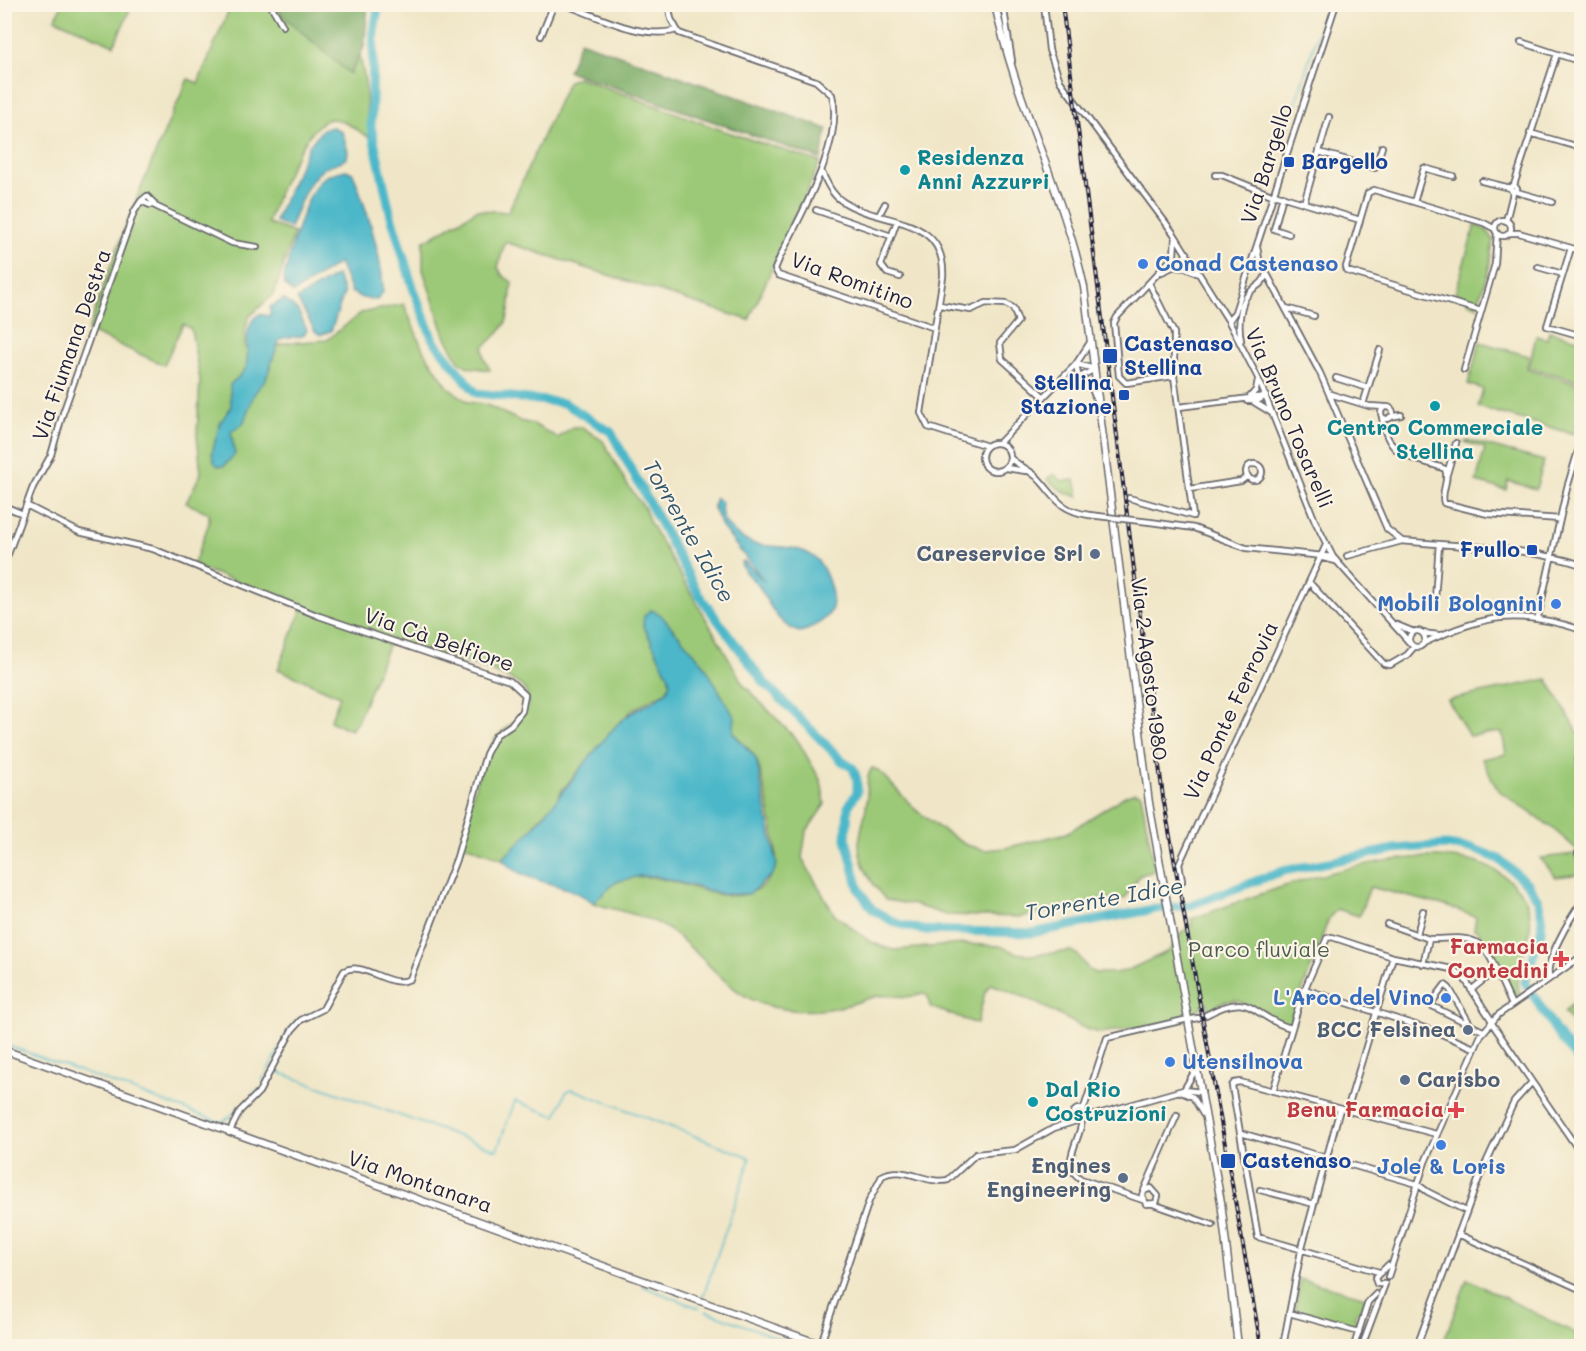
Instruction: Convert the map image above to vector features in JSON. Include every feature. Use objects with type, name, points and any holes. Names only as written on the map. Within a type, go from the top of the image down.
[{"type":"main road","name":"Via 2 Agosto 1980","points":[[995,4],[1014,78],[1074,242],[1084,287],[1146,779],[1225,1224],[1238,1347]]},
{"type":"main road","name":"Via Montanara","points":[[4,1050],[229,1133],[507,1230],[822,1346]]},
{"type":"street","points":[[270,4],[283,26]]},
{"type":"street","points":[[541,36],[554,4]]},
{"type":"street","points":[[562,4],[631,28],[663,32],[676,30],[668,4]]},
{"type":"street","points":[[1003,4],[1014,78]]},
{"type":"street","name":"Via Bruno Tosarelli","points":[[1044,4],[1049,50],[1060,81],[1174,234],[1229,321],[1266,396],[1334,559],[1409,642]]},
{"type":"street","name":"Via Bargello","points":[[1229,321],[1234,314],[1257,246],[1336,4]]},
{"type":"street","name":"Via Romitino","points":[[676,30],[687,36],[823,84],[832,94],[834,109],[821,171],[775,269],[778,275],[935,328],[921,413],[922,420],[928,427],[987,446]]},
{"type":"street","points":[[1521,42],[1581,62]]},
{"type":"street","points":[[1464,370],[1497,247],[1496,231],[1504,222],[1530,133],[1557,54]]},
{"type":"street","points":[[1304,203],[1329,117]]},
{"type":"street","points":[[1530,133],[1581,148]]},
{"type":"street","points":[[1319,152],[1376,168],[1382,147]]},
{"type":"street","points":[[1414,202],[1424,168],[1454,176]]},
{"type":"street","points":[[821,171],[831,190]]},
{"type":"street","points":[[1215,175],[1222,175],[1274,195],[1360,220]]},
{"type":"street","points":[[817,181],[831,190],[843,203],[923,232],[937,246],[944,265],[935,328]]},
{"type":"street","points":[[1482,181],[1552,202]]},
{"type":"street","points":[[1481,311],[1347,271],[1346,267],[1368,193],[1372,190],[1414,202],[1484,223],[1496,231],[1507,234],[1519,233]]},
{"type":"street","name":"Via Bargello","points":[[1283,196],[1274,229],[1289,234]]},
{"type":"street","name":"Via Fiumana Destra","points":[[4,565],[26,505],[55,446],[63,413],[130,223],[141,201],[153,204],[232,243],[257,248]]},
{"type":"street","points":[[879,215],[885,204]]},
{"type":"street","points":[[816,210],[891,236]]},
{"type":"street","points":[[897,221],[881,265],[887,273],[900,277]]},
{"type":"street","points":[[1504,222],[1507,234]]},
{"type":"street","points":[[1484,223],[1504,222],[1519,233],[1581,251]]},
{"type":"street","points":[[1174,234],[1177,247],[1174,255],[1114,323],[1119,376],[1126,383],[1174,376]]},
{"type":"street","points":[[1497,247],[1507,234]]},
{"type":"street","points":[[1257,246],[1259,259],[1329,394],[1387,529],[1402,541]]},
{"type":"street","points":[[1571,248],[1547,326],[1581,336]]},
{"type":"street","points":[[1174,255],[1187,253]]},
{"type":"street","points":[[1160,272],[1184,260],[1187,253]]},
{"type":"street","points":[[1170,268],[1186,267],[1202,276]]},
{"type":"street","points":[[1538,267],[1563,274]]},
{"type":"street","points":[[1242,346],[1240,318],[1246,297],[1260,286],[1266,273]]},
{"type":"street","points":[[1129,498],[1193,516],[1174,376],[1174,333],[1149,283]]},
{"type":"street","points":[[1260,286],[1274,288]]},
{"type":"street","points":[[940,305],[971,310],[986,303],[1006,304],[1014,308],[1018,321],[1000,344],[1002,359],[1044,397]]},
{"type":"street","points":[[1286,309],[1314,316]]},
{"type":"street","points":[[1229,321],[1240,318]]},
{"type":"street","points":[[1028,471],[1006,468],[998,472],[986,469],[981,461],[982,453],[987,446],[999,443],[1008,436],[1076,364],[1092,339]]},
{"type":"street","points":[[1366,405],[1368,388],[1380,350]]},
{"type":"street","points":[[1076,364],[1095,369]]},
{"type":"street","points":[[1076,364],[1080,377],[1091,386],[1101,413]]},
{"type":"street","points":[[1057,382],[1080,377],[1095,369]]},
{"type":"street","points":[[1250,400],[1257,388],[1258,378]]},
{"type":"street","points":[[1336,378],[1368,388]]},
{"type":"street","points":[[1329,394],[1392,410],[1385,417]]},
{"type":"street","points":[[1179,407],[1260,400],[1266,396]]},
{"type":"street","points":[[1250,400],[1273,414]]},
{"type":"street","points":[[1366,405],[1385,417]]},
{"type":"street","points":[[1385,407],[1386,430],[1395,450],[1403,456],[1445,469],[1447,474]]},
{"type":"street","points":[[1008,436],[1006,448],[1010,458],[1035,475],[1059,504],[1089,515],[1194,528],[1239,547],[1334,559]]},
{"type":"street","points":[[1538,617],[1560,519],[1579,456],[1581,438]]},
{"type":"street","points":[[975,443],[982,453]]},
{"type":"street","points":[[999,443],[1006,448]]},
{"type":"street","points":[[1456,443],[1442,498],[1444,503],[1488,514],[1560,519]]},
{"type":"street","points":[[1006,468],[1010,458]]},
{"type":"street","points":[[1190,489],[1241,481],[1248,476]]},
{"type":"street","name":"Via Cà Belfiore","points":[[26,505],[79,532],[139,545],[319,616],[510,681],[525,695],[522,711],[511,725],[496,735],[486,754],[457,857],[410,980],[398,982],[353,968],[344,970],[323,1009],[301,1020],[292,1030],[259,1092],[240,1111],[229,1133]]},
{"type":"street","points":[[4,506],[23,514]]},
{"type":"street","points":[[1347,556],[1402,541],[1552,556],[1581,565]]},
{"type":"street","points":[[1319,557],[1325,552],[1326,544]]},
{"type":"street","points":[[1435,599],[1439,544]]},
{"type":"street","name":"Via Ponte Ferrovia","points":[[1182,881],[1179,864],[1319,557]]},
{"type":"street","points":[[1309,582],[1384,664],[1390,665],[1407,655],[1414,647],[1442,634],[1503,616],[1538,617],[1581,630]]},
{"type":"street","name":"Via Bruno Tosarelli","points":[[1392,622],[1414,632]]},
{"type":"street","points":[[1414,647],[1409,642],[1409,637],[1414,632],[1442,634]]},
{"type":"street","points":[[1422,633],[1424,643]]},
{"type":"street","points":[[1581,751],[1577,759],[1581,785]]},
{"type":"street","points":[[1581,845],[1578,853],[1581,857]]},
{"type":"street","points":[[1553,977],[1548,967],[1581,902]]},
{"type":"street","points":[[1417,934],[1423,911]]},
{"type":"street","points":[[1387,924],[1429,939],[1474,939],[1481,943],[1513,1004]]},
{"type":"street","points":[[1273,1091],[1304,989],[1327,938],[1332,937],[1393,957],[1452,969],[1462,975],[1581,1155]]},
{"type":"street","points":[[1423,964],[1429,939]]},
{"type":"street","points":[[1362,1347],[1376,1304],[1388,1277],[1391,1260],[1417,1184],[1436,1134],[1474,1048],[1491,1022],[1581,956]]},
{"type":"street","points":[[1347,1110],[1393,957]]},
{"type":"street","points":[[1471,990],[1496,970]]},
{"type":"street","points":[[1470,1024],[1449,988],[1445,985],[1440,988],[1430,1005],[1484,1031]]},
{"type":"street","points":[[1304,989],[1437,1032],[1474,1048]]},
{"type":"street","points":[[1206,1015],[1225,1005],[1237,1003],[1291,1028]]},
{"type":"street","points":[[1184,1020],[1107,1038],[1082,1110],[1080,1120],[1082,1128],[1070,1156],[1072,1170],[1077,1177],[1143,1200],[1146,1204],[1153,1204],[1213,1225]]},
{"type":"street","points":[[1182,1091],[1193,1074],[1193,1042]]},
{"type":"street","points":[[1417,1347],[1479,1178],[1514,1102],[1532,1082]]},
{"type":"street","points":[[1388,1277],[1380,1272],[1363,1269],[1258,1237],[1232,1086],[1234,1083],[1273,1091],[1436,1134]]},
{"type":"street","points":[[1182,1091],[1190,1094],[1202,1092]]},
{"type":"street","points":[[1063,1124],[1102,1111],[1182,1091],[1202,1092]]},
{"type":"street","points":[[1190,1094],[1207,1123]]},
{"type":"street","points":[[1283,1347],[1301,1251],[1340,1108]]},
{"type":"street","points":[[822,1346],[869,1201],[882,1176],[894,1171],[935,1181],[948,1180],[980,1152],[1015,1150],[1063,1124],[1082,1110],[1102,1111]]},
{"type":"street","points":[[1073,1115],[1080,1120]]},
{"type":"street","points":[[1143,1200],[1144,1191],[1177,1115]]},
{"type":"street","points":[[1240,1132],[1247,1137],[1417,1184],[1428,1192],[1467,1211]]},
{"type":"street","points":[[1144,1191],[1151,1188],[1158,1193],[1157,1201],[1153,1204]]},
{"type":"street","points":[[1260,1190],[1314,1204]]},
{"type":"street","points":[[1458,1234],[1581,1290]]},
{"type":"street","points":[[1376,1304],[1375,1281],[1391,1260]]},
{"type":"street","points":[[1363,1269],[1379,1285],[1385,1284]]},
{"type":"street","points":[[1354,1347],[1368,1302],[1376,1294]]},
{"type":"street","points":[[1289,1313],[1359,1332]]},
{"type":"green space","points":[[62,4],[132,5],[114,45],[55,19]]},
{"type":"green space","name":"Parco fluviale","points":[[231,5],[350,5],[365,81],[369,137],[346,123],[331,119],[312,132],[302,146],[284,180],[268,223],[294,233],[274,294],[249,317],[245,329],[245,348],[258,353],[285,343],[327,340],[361,313],[404,304],[423,350],[448,387],[468,402],[487,405],[520,421],[533,424],[558,438],[572,427],[582,427],[603,441],[627,484],[645,509],[650,523],[743,684],[798,741],[821,781],[825,804],[806,832],[802,858],[834,914],[869,941],[894,950],[964,944],[1000,946],[1016,953],[1032,955],[1071,951],[1078,955],[1089,970],[1095,973],[1114,973],[1126,971],[1169,951],[1182,932],[1192,925],[1191,919],[1263,893],[1354,867],[1400,859],[1443,857],[1480,864],[1510,881],[1524,895],[1530,912],[1530,925],[1519,971],[1520,994],[1516,997],[1478,931],[1474,929],[1476,917],[1446,906],[1370,887],[1359,916],[1337,909],[1329,918],[1291,1022],[1287,1024],[1236,1000],[1223,1002],[1209,1011],[1207,1002],[1184,1021],[1100,1033],[1086,1029],[1029,999],[991,984],[985,992],[977,1024],[930,1007],[928,996],[923,993],[905,997],[878,996],[840,1007],[824,1009],[792,1010],[764,1005],[733,988],[695,951],[658,923],[593,903],[617,882],[635,877],[653,877],[707,892],[742,895],[758,889],[765,883],[773,872],[775,863],[776,852],[772,825],[755,757],[736,736],[725,719],[697,666],[675,632],[664,619],[651,611],[643,625],[668,675],[670,683],[667,691],[632,710],[562,790],[556,802],[536,822],[533,832],[502,859],[460,843],[483,763],[495,739],[524,711],[528,697],[524,689],[516,682],[483,668],[391,639],[357,722],[351,730],[330,721],[340,696],[278,669],[302,609],[317,613],[262,590],[193,566],[209,523],[209,513],[186,503],[201,473],[197,435],[200,380],[191,329],[183,324],[164,365],[88,331],[122,235],[174,110],[188,79],[198,83]]},
{"type":"green space","points":[[276,5],[368,5],[364,47],[350,74],[282,15]]},
{"type":"green space","points":[[580,41],[827,129],[821,159],[568,71]]},
{"type":"green space","points":[[578,77],[724,131],[820,162],[749,320],[505,242],[498,267],[502,275],[512,282],[507,319],[500,332],[483,347],[484,358],[490,370],[468,367],[459,361],[445,336],[423,270],[423,242],[477,210],[508,212],[568,81]]},
{"type":"green space","points":[[1475,225],[1487,230],[1493,239],[1489,269],[1477,306],[1468,303],[1469,299],[1455,294]]},
{"type":"green space","points":[[1549,331],[1581,340],[1581,382],[1529,367],[1536,336],[1547,339]]},
{"type":"green space","points":[[1480,342],[1529,356],[1527,369],[1581,385],[1581,408],[1574,434],[1478,407],[1483,389],[1468,384]]},
{"type":"green space","points":[[1471,441],[1544,461],[1536,489],[1508,481],[1506,490],[1476,482],[1485,448],[1464,442]]},
{"type":"green space","points":[[1054,474],[1062,481],[1075,480],[1079,497],[1062,490],[1047,479]]},
{"type":"green space","points":[[1547,679],[1581,735],[1581,853],[1551,827],[1498,790],[1482,759],[1506,754],[1502,732],[1469,736],[1448,700]]},
{"type":"green space","points":[[872,768],[878,770],[916,810],[942,830],[966,845],[985,850],[1005,848],[1067,833],[1125,796],[1135,792],[1141,794],[1155,871],[1140,875],[1125,898],[1020,917],[946,915],[915,905],[886,900],[866,871],[859,845],[868,779]]},
{"type":"green space","points":[[1574,854],[1581,866],[1581,874],[1556,877],[1540,858]]},
{"type":"green space","points":[[1577,999],[1581,1003],[1581,1035],[1564,1012]]},
{"type":"green space","points":[[1300,1279],[1366,1297],[1362,1312],[1357,1311],[1354,1318],[1359,1320],[1357,1324],[1350,1326],[1297,1310],[1295,1307]]},
{"type":"green space","points":[[1467,1279],[1581,1336],[1581,1346],[1442,1346]]},
{"type":"water","points":[[333,127],[342,132],[348,151],[347,158],[325,168],[316,175],[303,197],[290,228],[275,221],[309,146],[323,129]]},
{"type":"water","points":[[346,170],[353,173],[368,216],[377,248],[383,292],[377,300],[362,298],[351,292],[339,263],[293,293],[284,284],[284,277],[298,226],[308,200],[320,181]]},
{"type":"water","points":[[337,275],[344,293],[331,331],[320,335],[315,331],[297,299]]},
{"type":"water","points":[[284,299],[298,311],[307,330],[303,336],[283,338],[279,341],[266,379],[254,394],[243,424],[231,432],[235,454],[224,466],[218,466],[214,462],[212,453],[220,423],[231,407],[230,385],[246,367],[250,326],[259,314],[270,316],[270,307]]},
{"type":"water","points":[[716,498],[722,503],[722,513],[726,522],[740,537],[761,545],[804,551],[818,561],[831,588],[833,602],[830,612],[823,620],[800,632],[780,620],[760,588],[744,570],[741,562],[744,561],[764,581],[722,527],[713,506]]},
{"type":"water","points":[[651,610],[660,614],[703,663],[735,718],[733,733],[756,758],[777,864],[773,874],[749,894],[722,894],[655,876],[640,876],[616,882],[593,903],[571,890],[522,874],[502,859],[546,813],[612,730],[633,712],[667,691],[670,683],[668,675],[643,625],[644,616]]},
{"type":"waterway","name":"Torrente Idice","points":[[379,4],[374,30],[371,127],[391,216],[413,288],[433,340],[476,393],[564,403],[611,432],[699,595],[763,681],[842,761],[853,768],[857,779],[857,792],[848,807],[846,839],[859,890],[873,910],[896,923],[922,930],[1032,933],[1154,909],[1188,906],[1283,871],[1395,849],[1446,845],[1474,849],[1499,859],[1528,884],[1538,900],[1542,917],[1541,932],[1525,982],[1561,1039],[1582,1065]]},
{"type":"waterway","points":[[1285,136],[1327,4]]},
{"type":"waterway","points":[[262,1081],[295,1021],[310,1013]]},
{"type":"waterway","points":[[4,1044],[220,1122],[226,1120],[249,1099]]},
{"type":"waterway","points":[[275,1071],[497,1150],[515,1101],[556,1116],[566,1092],[572,1089],[747,1156],[750,1159],[703,1297]]},
{"type":"waterway","points":[[252,1096],[259,1088]]},
{"type":"waterway","points":[[642,1286],[699,1308]]},
{"type":"waterway","points":[[706,1311],[800,1346]]},
{"type":"railway","points":[[1062,4],[1163,797],[1261,1346]]},
{"type":"place","name":"Bargello","points":[[1289,162]]},
{"type":"place","name":"Residenza Anni Azzurri","points":[[905,170]]},
{"type":"place","name":"Conad Castenaso","points":[[1143,264]]},
{"type":"place","name":"Castenaso Stellina","points":[[1110,356]]},
{"type":"place","name":"Stellina Stazione","points":[[1124,395]]},
{"type":"place","name":"Centro Commerciale Stellina","points":[[1435,406]]},
{"type":"place","name":"Frullo","points":[[1532,550]]},
{"type":"place","name":"Careservice Srl","points":[[1095,554]]},
{"type":"place","name":"Mobili Bolognini","points":[[1556,604]]},
{"type":"place","name":"Farmacia Contedini","points":[[1561,959]]},
{"type":"place","name":"L'Arco del Vino","points":[[1446,998]]},
{"type":"place","name":"BCC Felsinea","points":[[1468,1030]]},
{"type":"place","name":"Utensilnova","points":[[1170,1062]]},
{"type":"place","name":"Carisbo","points":[[1405,1080]]},
{"type":"place","name":"Dal Rio Costruzioni","points":[[1033,1102]]},
{"type":"place","name":"Benu Farmacia","points":[[1456,1110]]},
{"type":"place","name":"Jole & Loris","points":[[1441,1145]]},
{"type":"place","name":"Castenaso","points":[[1228,1161]]},
{"type":"place","name":"Engines Engineering","points":[[1123,1178]]}]
